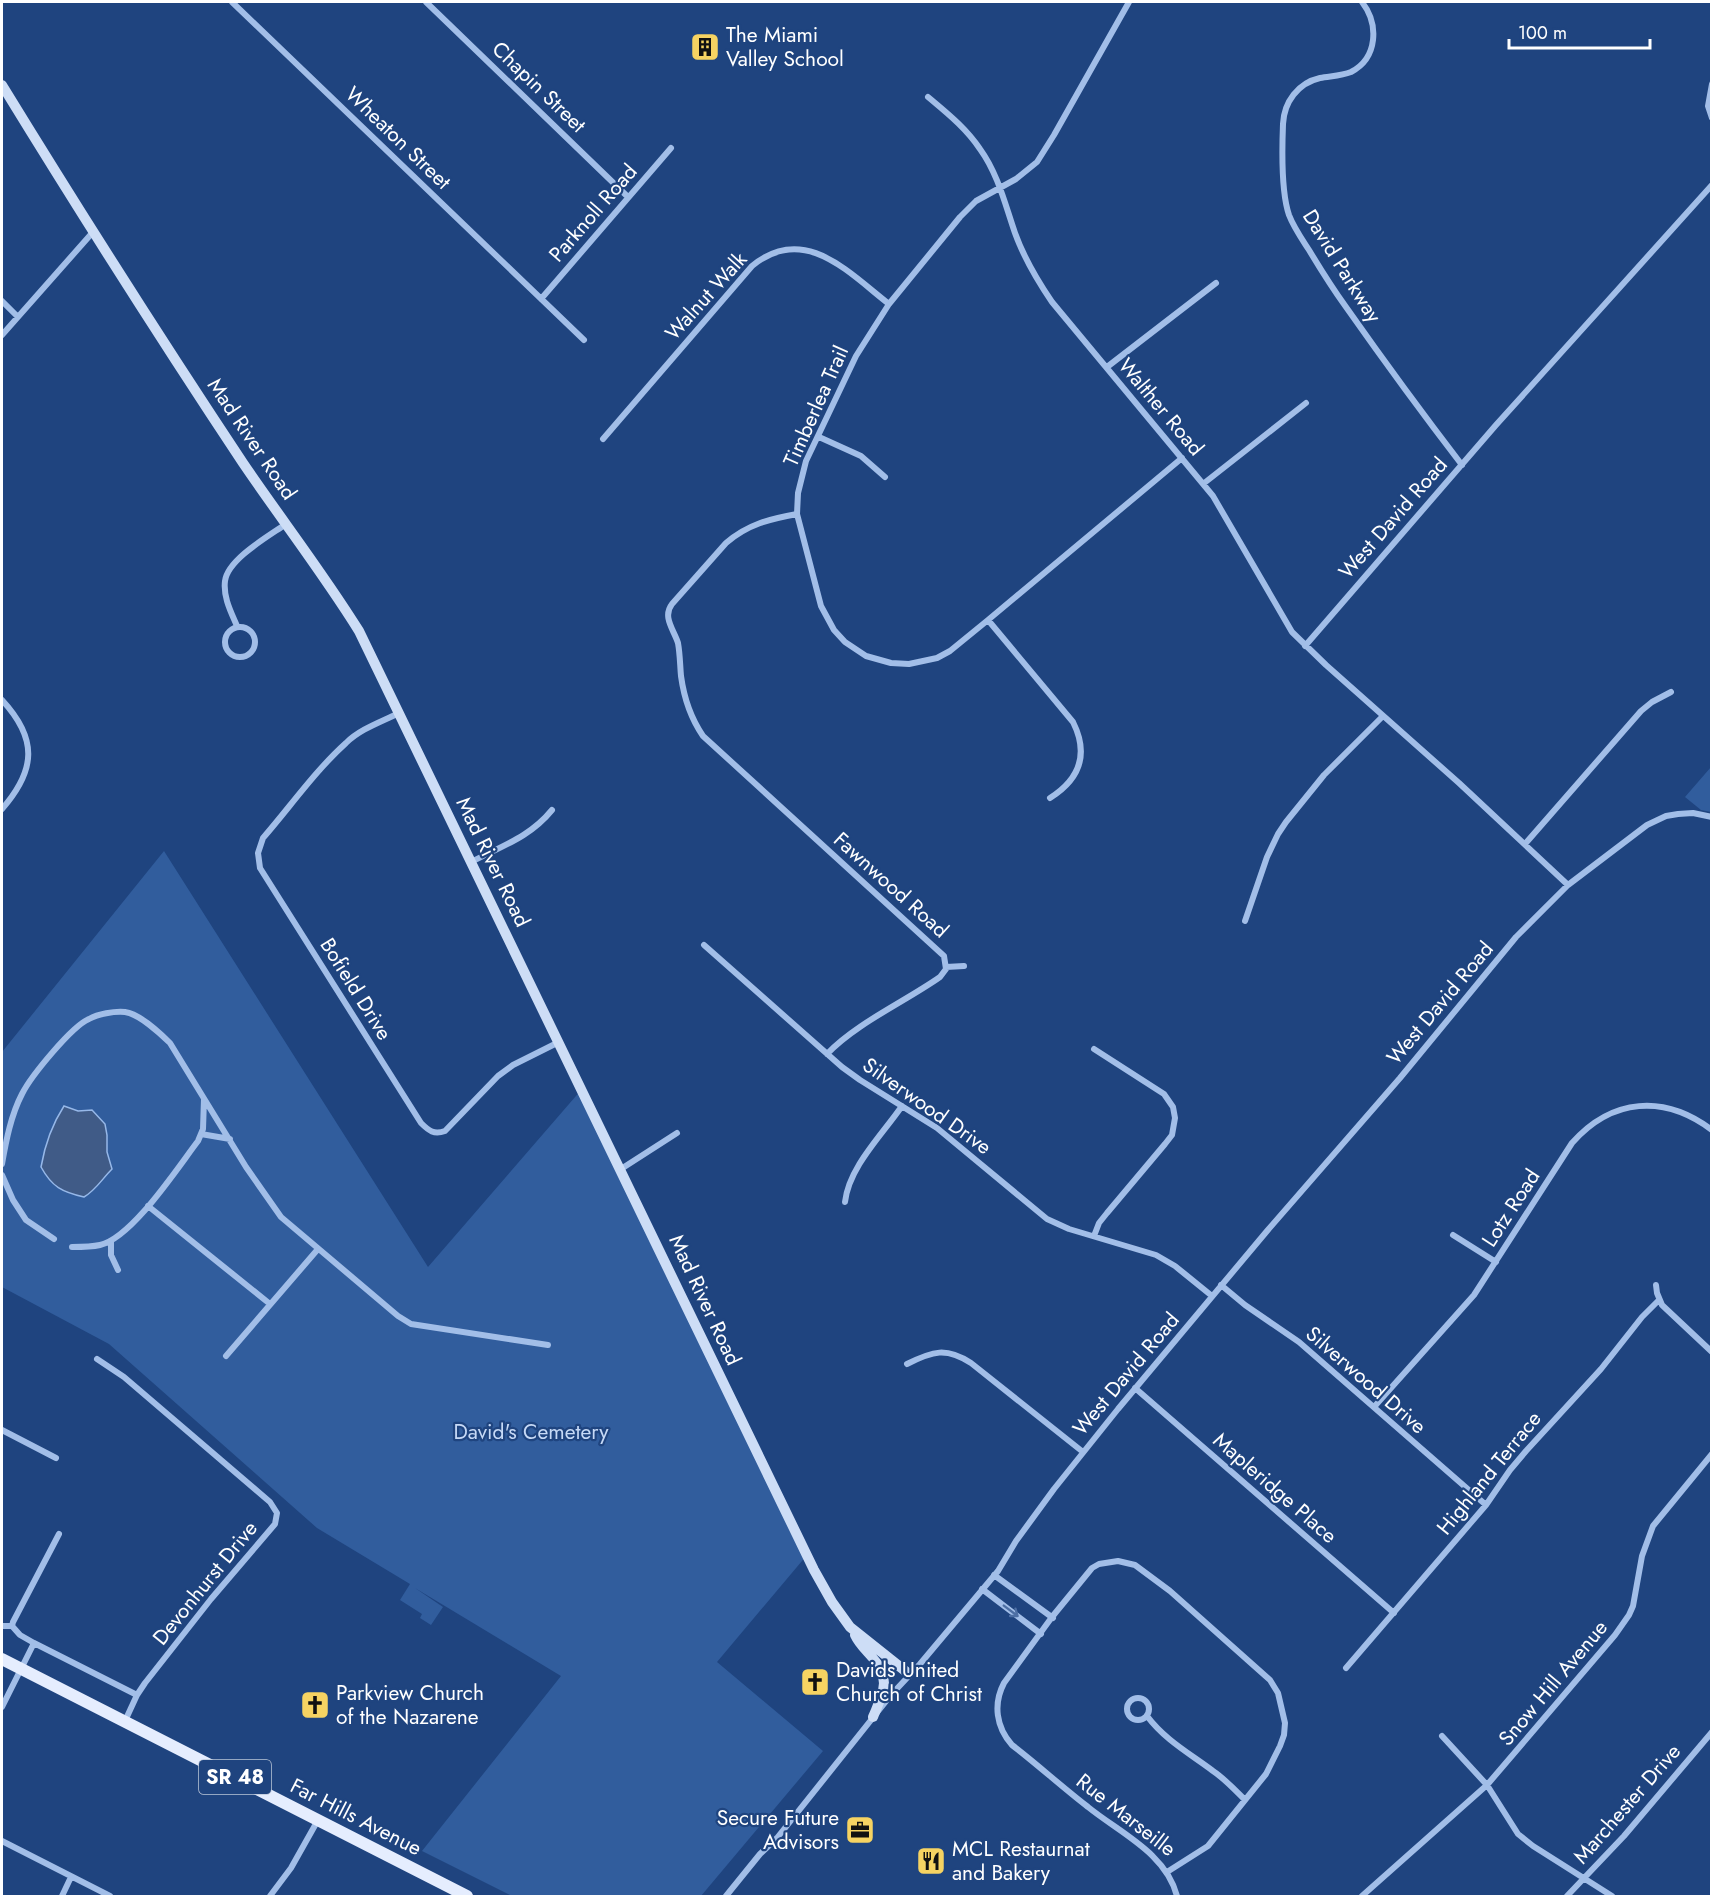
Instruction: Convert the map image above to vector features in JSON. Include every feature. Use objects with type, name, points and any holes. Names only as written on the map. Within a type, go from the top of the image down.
[{"type":"main road","name":"Far Hills Avenue","points":[[2,1659],[467,1896]]},
{"type":"street","name":"Wheaton Street","points":[[232,2],[584,340]]},
{"type":"street","name":"Chapin Street","points":[[426,2],[628,197]]},
{"type":"street","name":"Timberlea Trail","points":[[1129,2],[1045,150],[1028,171],[976,201],[960,217],[889,304],[856,356],[801,476],[797,514],[821,606],[834,630],[858,651],[880,661],[891,663],[924,662],[950,651],[1182,458]]},
{"type":"street","name":"David Parkway","points":[[1362,2],[1371,16],[1373,26],[1372,45],[1368,56],[1353,71],[1317,79],[1304,85],[1290,100],[1285,110],[1283,123],[1286,204],[1295,228],[1322,273],[1462,465]]},
{"type":"street","points":[[1712,84],[1708,106],[1712,118]]},
{"type":"street","name":"Mad River Road","points":[[2,85],[190,383],[351,618],[621,1169],[814,1570],[832,1602],[850,1627],[909,1674]]},
{"type":"street","name":"Walther Road","points":[[928,97],[965,130],[981,149],[1000,187],[1015,233],[1037,280],[1052,302],[1203,484],[1225,515],[1283,620],[1305,646]]},
{"type":"street","name":"Parknoll Road","points":[[541,299],[671,148]]},
{"type":"street","name":"West David Road","points":[[1305,646],[1370,568],[1712,185]]},
{"type":"street","points":[[2,336],[93,232]]},
{"type":"street","name":"Walnut Walk","points":[[603,439],[752,267],[769,255],[794,249],[819,253],[832,260],[889,304]]},
{"type":"street","points":[[1107,367],[1216,283]]},
{"type":"street","points":[[2,301],[18,317]]},
{"type":"street","points":[[1203,484],[1306,403]]},
{"type":"street","points":[[819,437],[861,456],[885,477]]},
{"type":"street","name":"Fawnwood Road","points":[[797,514],[756,523],[736,534],[669,608],[668,620],[678,644],[688,709],[699,730],[712,746],[944,956],[946,966],[940,977],[854,1032],[835,1045],[827,1054]]},
{"type":"street","points":[[237,626],[227,603],[225,587],[228,572],[245,553],[286,524]]},
{"type":"street","points":[[988,620],[1077,731],[1081,755],[1076,772],[1062,790],[1050,798]]},
{"type":"street","points":[[237,626],[249,628],[255,638],[253,650],[243,657],[232,655],[225,645],[227,633],[237,626]]},
{"type":"street","points":[[1305,646],[1568,885]]},
{"type":"street","points":[[1524,844],[1641,711],[1671,692]]},
{"type":"street","points":[[2,700],[21,725],[28,751],[24,775],[2,809]]},
{"type":"street","name":"Bofield Drive","points":[[399,713],[346,742],[263,838],[259,845],[260,868],[429,1131],[434,1133],[445,1131],[498,1076],[513,1065],[559,1042]]},
{"type":"street","points":[[1245,921],[1267,857],[1286,822],[1324,776],[1383,716]]},
{"type":"street","points":[[471,861],[528,833],[552,810]]},
{"type":"street","name":"West David Road","points":[[726,1896],[760,1854],[777,1838],[909,1674],[994,1575],[1083,1452],[1135,1388],[1400,1078],[1516,938],[1568,885],[1655,821],[1678,814],[1693,813],[1712,817]]},
{"type":"street","name":"Silverwood Drive","points":[[704,945],[827,1054],[860,1080],[952,1139],[1047,1219],[1069,1229],[1143,1249],[1165,1259],[1212,1296]]},
{"type":"street","points":[[946,966],[964,966]]},
{"type":"street","points":[[2,1164],[6,1142],[21,1095],[32,1078],[74,1029],[87,1019],[101,1014],[126,1012],[158,1031],[170,1043],[281,1217],[398,1316],[411,1324],[548,1345]]},
{"type":"street","points":[[1094,1048],[1164,1094],[1173,1107],[1175,1118],[1172,1135],[1099,1223],[1094,1236]]},
{"type":"street","points":[[72,1247],[100,1245],[111,1241],[148,1206],[198,1141],[201,1134],[205,1098]]},
{"type":"street","points":[[845,1202],[854,1172],[902,1106]]},
{"type":"street","name":"Lotz Road","points":[[1374,1407],[1460,1313],[1496,1262],[1572,1143],[1597,1121],[1624,1108],[1660,1106],[1687,1113],[1712,1130]]},
{"type":"street","points":[[621,1169],[677,1133]]},
{"type":"street","points":[[201,1134],[230,1139]]},
{"type":"street","points":[[2,1174],[13,1200],[26,1220],[54,1239]]},
{"type":"street","points":[[148,1206],[270,1304]]},
{"type":"street","points":[[1453,1235],[1496,1262]]},
{"type":"street","points":[[111,1241],[111,1256],[118,1270]]},
{"type":"street","points":[[226,1356],[318,1249]]},
{"type":"street","name":"Silverwood Drive","points":[[1221,1285],[1245,1305],[1299,1342],[1486,1505]]},
{"type":"street","points":[[1656,1285],[1662,1305],[1712,1352]]},
{"type":"street","name":"Highland Terrace","points":[[1346,1668],[1486,1505],[1526,1450],[1601,1369],[1642,1317],[1659,1300]]},
{"type":"street","points":[[907,1364],[927,1354],[938,1352],[960,1356],[1083,1452]]},
{"type":"street","name":"Devonhurst Drive","points":[[97,1359],[124,1377],[270,1503],[277,1513],[275,1524],[211,1599],[137,1695],[125,1721]]},
{"type":"street","name":"Mapleridge Place","points":[[1135,1388],[1394,1613]]},
{"type":"street","points":[[2,1430],[56,1458]]},
{"type":"street","name":"Snow Hill Avenue","points":[[1362,1896],[1487,1785],[1623,1625],[1633,1606],[1642,1556],[1653,1526],[1712,1454]]},
{"type":"street","points":[[12,1626],[58,1534]]},
{"type":"street","name":"Rue Marseille","points":[[1111,1561],[1130,1563],[1170,1591],[1270,1680],[1278,1693],[1283,1712],[1284,1735],[1266,1774],[1208,1846],[1167,1872],[1151,1854],[1100,1817],[1012,1745],[1002,1731],[998,1695],[1004,1683],[1053,1618],[1092,1568],[1111,1561]]},
{"type":"street","points":[[994,1575],[1053,1618]]},
{"type":"street","points":[[982,1589],[1041,1634]]},
{"type":"street","points":[[2,1626],[12,1626],[20,1635],[34,1643],[137,1695]]},
{"type":"street","points":[[850,1627],[859,1642],[881,1667],[884,1676],[884,1690],[873,1718]]},
{"type":"street","points":[[2,1707],[34,1643]]},
{"type":"street","points":[[1147,1716],[1168,1739],[1216,1773],[1245,1800]]},
{"type":"street","name":"Marchester Drive","points":[[1566,1896],[1631,1828],[1712,1732]]},
{"type":"street","points":[[1442,1736],[1487,1785],[1518,1834],[1612,1896]]},
{"type":"street","points":[[270,1896],[291,1868],[318,1820]]},
{"type":"street","points":[[2,1841],[110,1896]]},
{"type":"street","points":[[1167,1872],[1177,1896]]},
{"type":"street","points":[[62,1896],[72,1877]]},
{"type":"green space","points":[[1711,767],[1711,812],[1701,810],[1685,797]]},
{"type":"green space","name":"David's Cemetery","points":[[164,851],[428,1267],[582,1089],[807,1555],[717,1662],[823,1751],[701,1896],[512,1896],[422,1851],[561,1676],[415,1588],[443,1607],[431,1625],[420,1618],[422,1614],[400,1600],[410,1584],[317,1528],[109,1344],[2,1287],[2,1052]]},
{"type":"shaded area","points":[[64,1106],[78,1111],[92,1110],[105,1124],[107,1152],[112,1169],[84,1197],[58,1188],[41,1167],[49,1135]]},
{"type":"place","name":"The Miami Valley School","points":[[705,47]]},
{"type":"place","name":"Davids United Church of Christ","points":[[815,1682]]},
{"type":"place","name":"Parkview Church of the Nazarene","points":[[315,1705]]},
{"type":"place","name":"Secure Future Advisors","points":[[860,1830]]},
{"type":"place","name":"MCL Restaurnat and Bakery","points":[[931,1861]]}]
